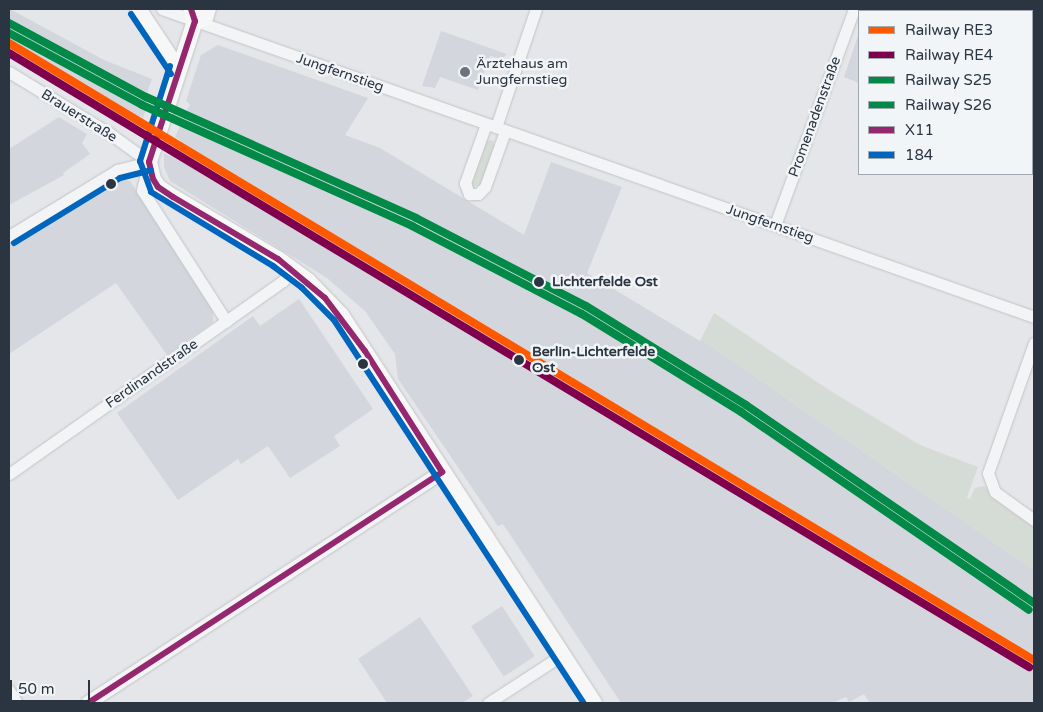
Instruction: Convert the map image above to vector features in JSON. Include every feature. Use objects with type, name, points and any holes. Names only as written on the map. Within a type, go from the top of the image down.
[{"type":"main road","points":[[138,9],[178,69]]},
{"type":"main road","points":[[208,9],[204,18],[193,15],[149,162],[158,187],[292,270],[340,315],[594,703]]},
{"type":"street","name":"Jungfernstieg","points":[[162,9],[193,15],[496,127],[1034,317]]},
{"type":"street","points":[[496,127],[465,183],[469,194],[478,194],[485,187],[496,127],[536,9]]},
{"type":"street","name":"Promenadenstraße","points":[[775,225],[854,9]]},
{"type":"street","name":"Brauerstraße","points":[[9,72],[109,133],[149,162]]},
{"type":"street","points":[[9,236],[117,170],[149,162],[142,190],[226,321]]},
{"type":"street","name":"Ferdinandstraße","points":[[9,474],[283,281],[292,270]]},
{"type":"street","points":[[1034,343],[988,473],[995,492],[1034,520]]},
{"type":"street","points":[[88,703],[442,472]]},
{"type":"street","points":[[488,703],[562,654]]},
{"type":"street","points":[[9,690],[17,703]]},
{"type":"shaded area","points":[[10,9],[104,60],[152,79],[144,101],[148,103],[143,118],[140,116],[131,131],[9,57]]},
{"type":"shaded area","points":[[1034,9],[1033,68],[1033,10],[868,10]]},
{"type":"shaded area","points":[[441,31],[507,54],[502,59],[490,56],[478,90],[440,77],[435,88],[422,86]]},
{"type":"shaded area","points":[[858,36],[858,83],[844,77]]},
{"type":"shaded area","points":[[218,45],[368,98],[345,135],[380,148],[524,235],[551,162],[622,187],[587,273],[700,341],[701,339],[1034,570],[1034,703],[870,703],[864,694],[849,702],[846,697],[833,703],[621,703],[503,524],[498,526],[398,379],[395,354],[365,311],[327,278],[170,181],[164,167],[164,153],[170,156],[180,140],[175,137],[190,104],[186,101],[201,55]]},
{"type":"shaded area","points":[[59,117],[87,134],[82,143],[90,154],[63,173],[64,175],[9,205],[9,149]]},
{"type":"shaded area","points":[[492,140],[495,145],[481,184],[473,187],[470,181],[485,141]]},
{"type":"shaded area","points":[[121,179],[130,181],[213,311],[213,322],[167,355],[116,283],[9,354],[9,243],[70,204],[81,204]]},
{"type":"shaded area","points":[[299,299],[373,409],[334,436],[340,446],[290,478],[268,446],[241,464],[238,459],[178,500],[117,413],[253,316],[260,326]]},
{"type":"shaded area","points":[[714,313],[829,390],[920,445],[978,467],[967,497],[970,499],[975,488],[985,486],[991,496],[1034,526],[1034,570],[701,339]]},
{"type":"shaded area","points":[[502,606],[535,656],[504,676],[471,626]]},
{"type":"shaded area","points":[[420,617],[473,696],[462,703],[387,703],[358,659]]},
{"type":"rail line","name":"S25","points":[[9,23],[146,97],[416,218],[586,306],[746,405],[1034,603]]},
{"type":"rail line","name":"S26","points":[[9,33],[142,105],[412,226],[582,314],[741,412],[1029,610]]},
{"type":"rail line","name":"RE3","points":[[9,43],[1034,660]]},
{"type":"rail line","name":"RE4","points":[[9,53],[1029,667]]},
{"type":"transit line","name":"X11","points":[[191,9],[195,21],[149,162],[153,179],[158,187],[173,197],[278,259],[325,298],[365,351],[442,472]]},
{"type":"transit line","name":"184","points":[[131,14],[171,74]]},
{"type":"transit line","name":"184","points":[[170,66],[140,161],[151,192],[273,266],[302,288],[334,320],[584,703]]},
{"type":"transit line","name":"184","points":[[14,243],[120,178],[151,170]]},
{"type":"transit line","name":"X11","points":[[88,703],[442,472]]},
{"type":"place","name":"Ärztehaus am Jungfernstieg","points":[[465,72]]},
{"type":"place","name":"Lichterfelde Ost","points":[[539,282]]},
{"type":"place","name":"Berlin-Lichterfelde Ost","points":[[519,360]]}]
